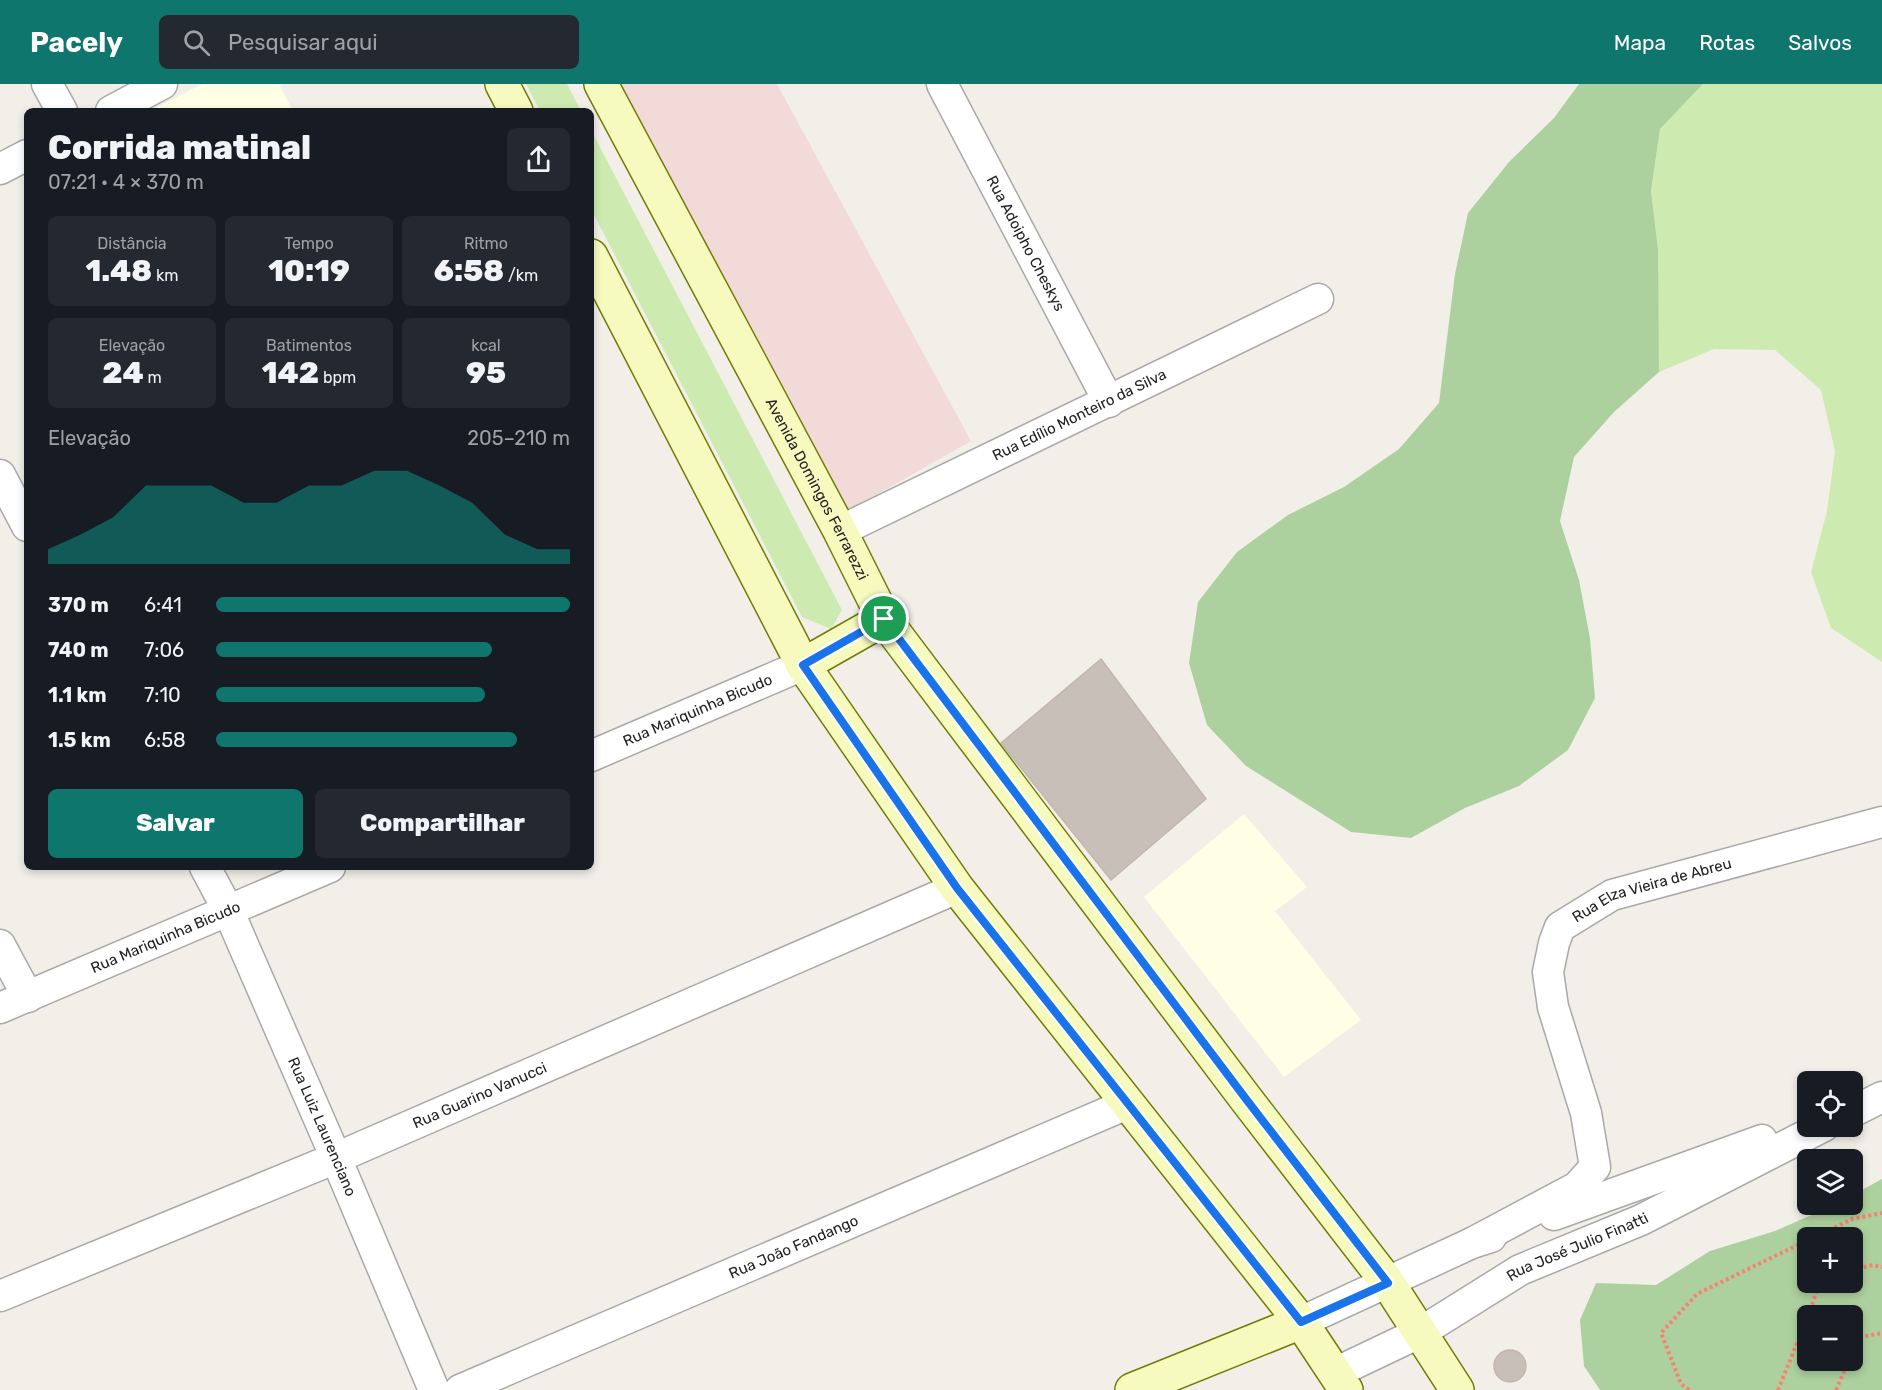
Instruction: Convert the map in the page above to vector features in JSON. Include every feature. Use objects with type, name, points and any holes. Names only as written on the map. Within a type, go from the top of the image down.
[{"type":"main road","points":[[502,84],[514,108]]},
{"type":"main road","name":"Avenida Domingos Ferrarezzi","points":[[601,84],[840,531],[884,619],[1246,1099],[1388,1283],[1457,1390]]},
{"type":"main road","points":[[594,262],[803,665],[957,888],[1301,1322],[1340,1382]]},
{"type":"main road","points":[[803,665],[884,619]]},
{"type":"main road","points":[[1132,1390],[1301,1322]]},
{"type":"street","points":[[47,84],[60,108]]},
{"type":"street","points":[[117,108],[162,84]]},
{"type":"street","name":"Rua Adoipho Cheskys","points":[[942,84],[1108,402]]},
{"type":"street","points":[[0,169],[24,157]]},
{"type":"street","name":"Rua Edílio Monteiro da Silva","points":[[840,531],[1318,299]]},
{"type":"street","points":[[0,475],[24,520]]},
{"type":"street","name":"Rua Mariquinha Bicudo","points":[[594,755],[803,665]]},
{"type":"street","name":"Rua Elza Vieira de Abreu","points":[[1472,1243],[1577,1187],[1595,1167],[1586,1113],[1553,1007],[1548,972],[1560,927],[1612,895],[1882,822]]},
{"type":"street","name":"Rua Luiz Laurenciano","points":[[207,870],[228,910],[434,1390]]},
{"type":"street","name":"Rua Mariquinha Bicudo","points":[[0,1008],[323,870]]},
{"type":"street","name":"Rua Guarino Vanucci","points":[[0,1296],[336,1158],[957,888]]},
{"type":"street","points":[[0,945],[28,997]]},
{"type":"street","points":[[1863,1103],[1882,1097]]},
{"type":"street","points":[[1863,1106],[1882,1097]]},
{"type":"street","name":"Rua João Fandango","points":[[460,1390],[1127,1104]]},
{"type":"street","points":[[1301,1322],[1472,1243],[1797,1127]]},
{"type":"street","name":"Rua José Julio Finatti","points":[[1340,1382],[1520,1270],[1641,1220],[1803,1137]]},
{"type":"path","points":[[1836,1227],[1852,1219],[1882,1213]]},
{"type":"path","points":[[1689,1390],[1681,1384],[1661,1333],[1697,1294],[1797,1245]]},
{"type":"path","points":[[1863,1267],[1873,1265],[1882,1267]]},
{"type":"path","points":[[1863,1337],[1882,1333]]},
{"type":"path","points":[[1778,1390],[1797,1343]]},
{"type":"path","points":[[1836,1390],[1844,1371]]},
{"type":"shaded area","points":[[202,84],[279,84],[291,108],[156,108]]},
{"type":"shaded area","points":[[621,84],[777,84],[971,441],[848,511]]},
{"type":"shaded area","points":[[1244,814],[1307,887],[1275,911],[1361,1020],[1284,1077],[1144,897]]},
{"type":"green space","points":[[526,84],[567,84],[579,108],[538,108]]},
{"type":"green space","points":[[1579,84],[1703,84],[1660,129],[1651,191],[1658,249],[1659,372],[1614,412],[1574,457],[1560,521],[1579,580],[1590,638],[1595,698],[1568,750],[1519,786],[1465,808],[1411,838],[1351,832],[1246,766],[1207,725],[1189,663],[1198,602],[1237,552],[1288,515],[1344,487],[1399,449],[1439,403],[1455,274],[1468,213],[1509,162],[1554,118]]},
{"type":"green space","points":[[1703,84],[1882,84],[1882,662],[1831,628],[1811,572],[1827,511],[1835,451],[1821,390],[1775,350],[1714,349],[1659,372],[1658,249],[1651,191],[1660,129]]},
{"type":"green space","points":[[594,136],[842,610],[831,629],[802,617],[594,215]]},
{"type":"green space","points":[[1882,1179],[1882,1390],[1600,1390],[1584,1366],[1580,1320],[1596,1283],[1656,1285],[1710,1251],[1775,1231],[1811,1215],[1863,1215],[1863,1189]]},
{"type":"building","points":[[1101,659],[1206,799],[1111,880],[1001,743]]},
{"type":"building","points":[[1510,1350],[1521,1355],[1526,1366],[1521,1377],[1510,1382],[1499,1377],[1494,1366],[1499,1355]]},
{"type":"route","points":[[884,619],[1246,1099],[1388,1283],[1301,1322],[957,888],[803,665],[884,619]]}]
